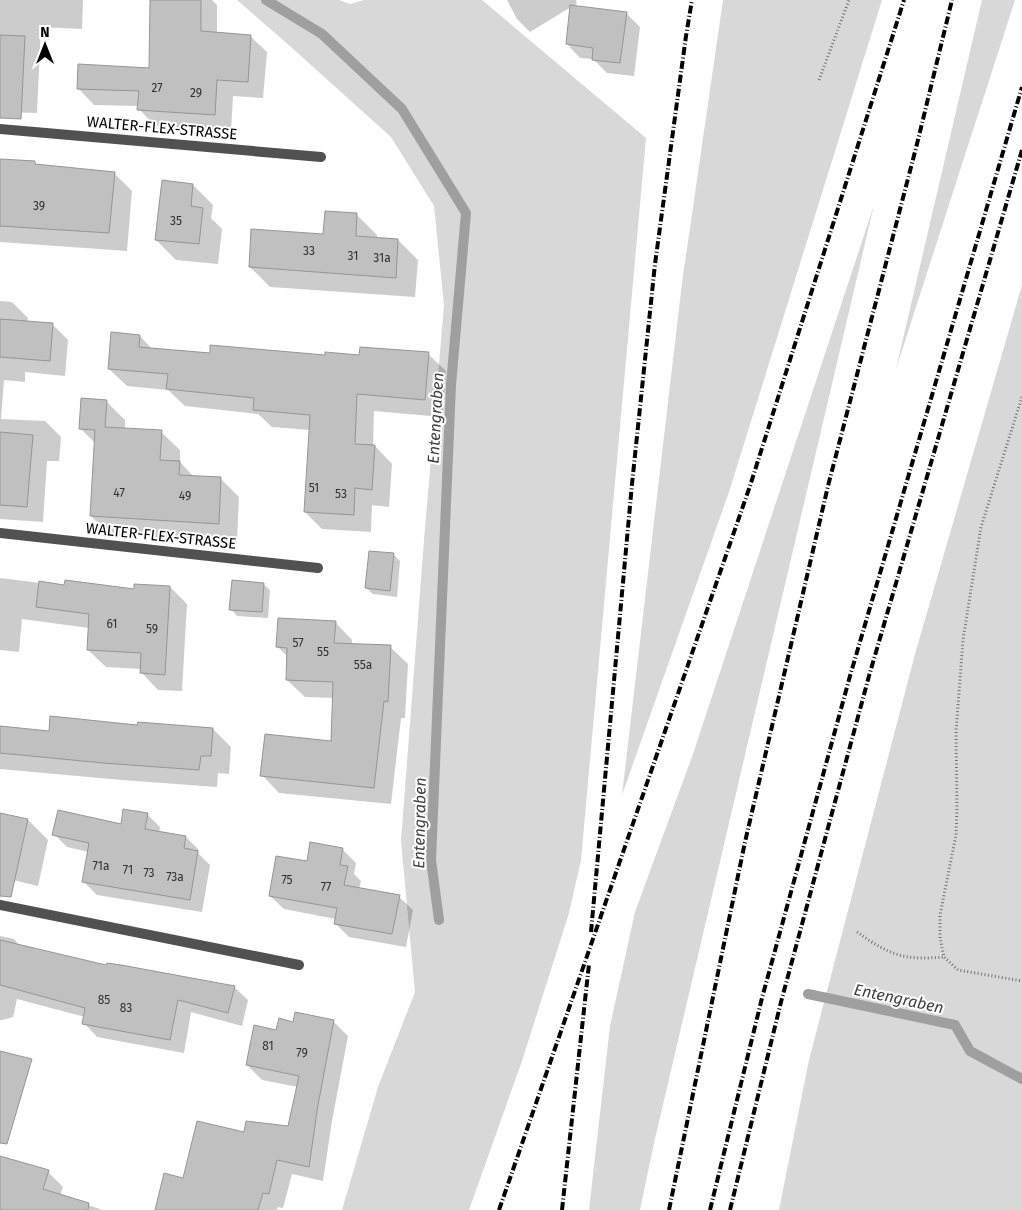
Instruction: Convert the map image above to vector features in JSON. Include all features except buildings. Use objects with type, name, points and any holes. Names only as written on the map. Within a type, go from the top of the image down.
[{"type":"street","name":"WALTER-FLEX-STRASSE","points":[[0,129],[321,157]]},
{"type":"street","name":"WALTER-FLEX-STRASSE","points":[[0,533],[318,568]]},
{"type":"street","points":[[0,905],[300,965]]},
{"type":"path","points":[[819,80],[849,0]]},
{"type":"path","points":[[1022,397],[981,527],[964,640],[956,732],[956,835],[940,916],[940,938],[944,957],[958,970],[1022,981]]},
{"type":"path","points":[[857,932],[876,945],[904,956],[944,957]]},
{"type":"shaded area","points":[[237,0],[339,0],[350,4],[364,0],[482,0],[646,138],[581,860],[569,913],[522,1061],[469,1210],[342,1210],[378,1087],[415,992],[401,841],[444,305],[434,206],[391,137]]},
{"type":"shaded area","points":[[723,0],[882,0],[729,492],[622,795],[682,283]]},
{"type":"shaded area","points":[[982,0],[1015,0],[896,369]]},
{"type":"shaded area","points":[[874,205],[654,1143],[640,1210],[589,1210],[610,1026],[635,912],[693,754]]},
{"type":"shaded area","points":[[1022,285],[1022,1210],[779,1210],[809,1060],[915,654]]},
{"type":"waterway","name":"Entengraben","points":[[266,0],[322,34],[402,109],[466,213],[451,385],[431,860],[439,920]]},
{"type":"waterway","name":"Entengraben","points":[[808,994],[955,1025],[970,1051],[1022,1079]]},
{"type":"railway","points":[[591,932],[632,484],[655,264],[692,0]]},
{"type":"railway","points":[[499,1210],[750,486],[904,0]]},
{"type":"railway","points":[[669,1210],[745,842],[828,486],[917,144],[952,0]]},
{"type":"railway","points":[[710,1210],[762,998],[850,676],[1022,87]]},
{"type":"railway","points":[[730,1210],[781,1002],[869,676],[1022,150]]},
{"type":"railway","points":[[562,1210],[589,964]]}]
